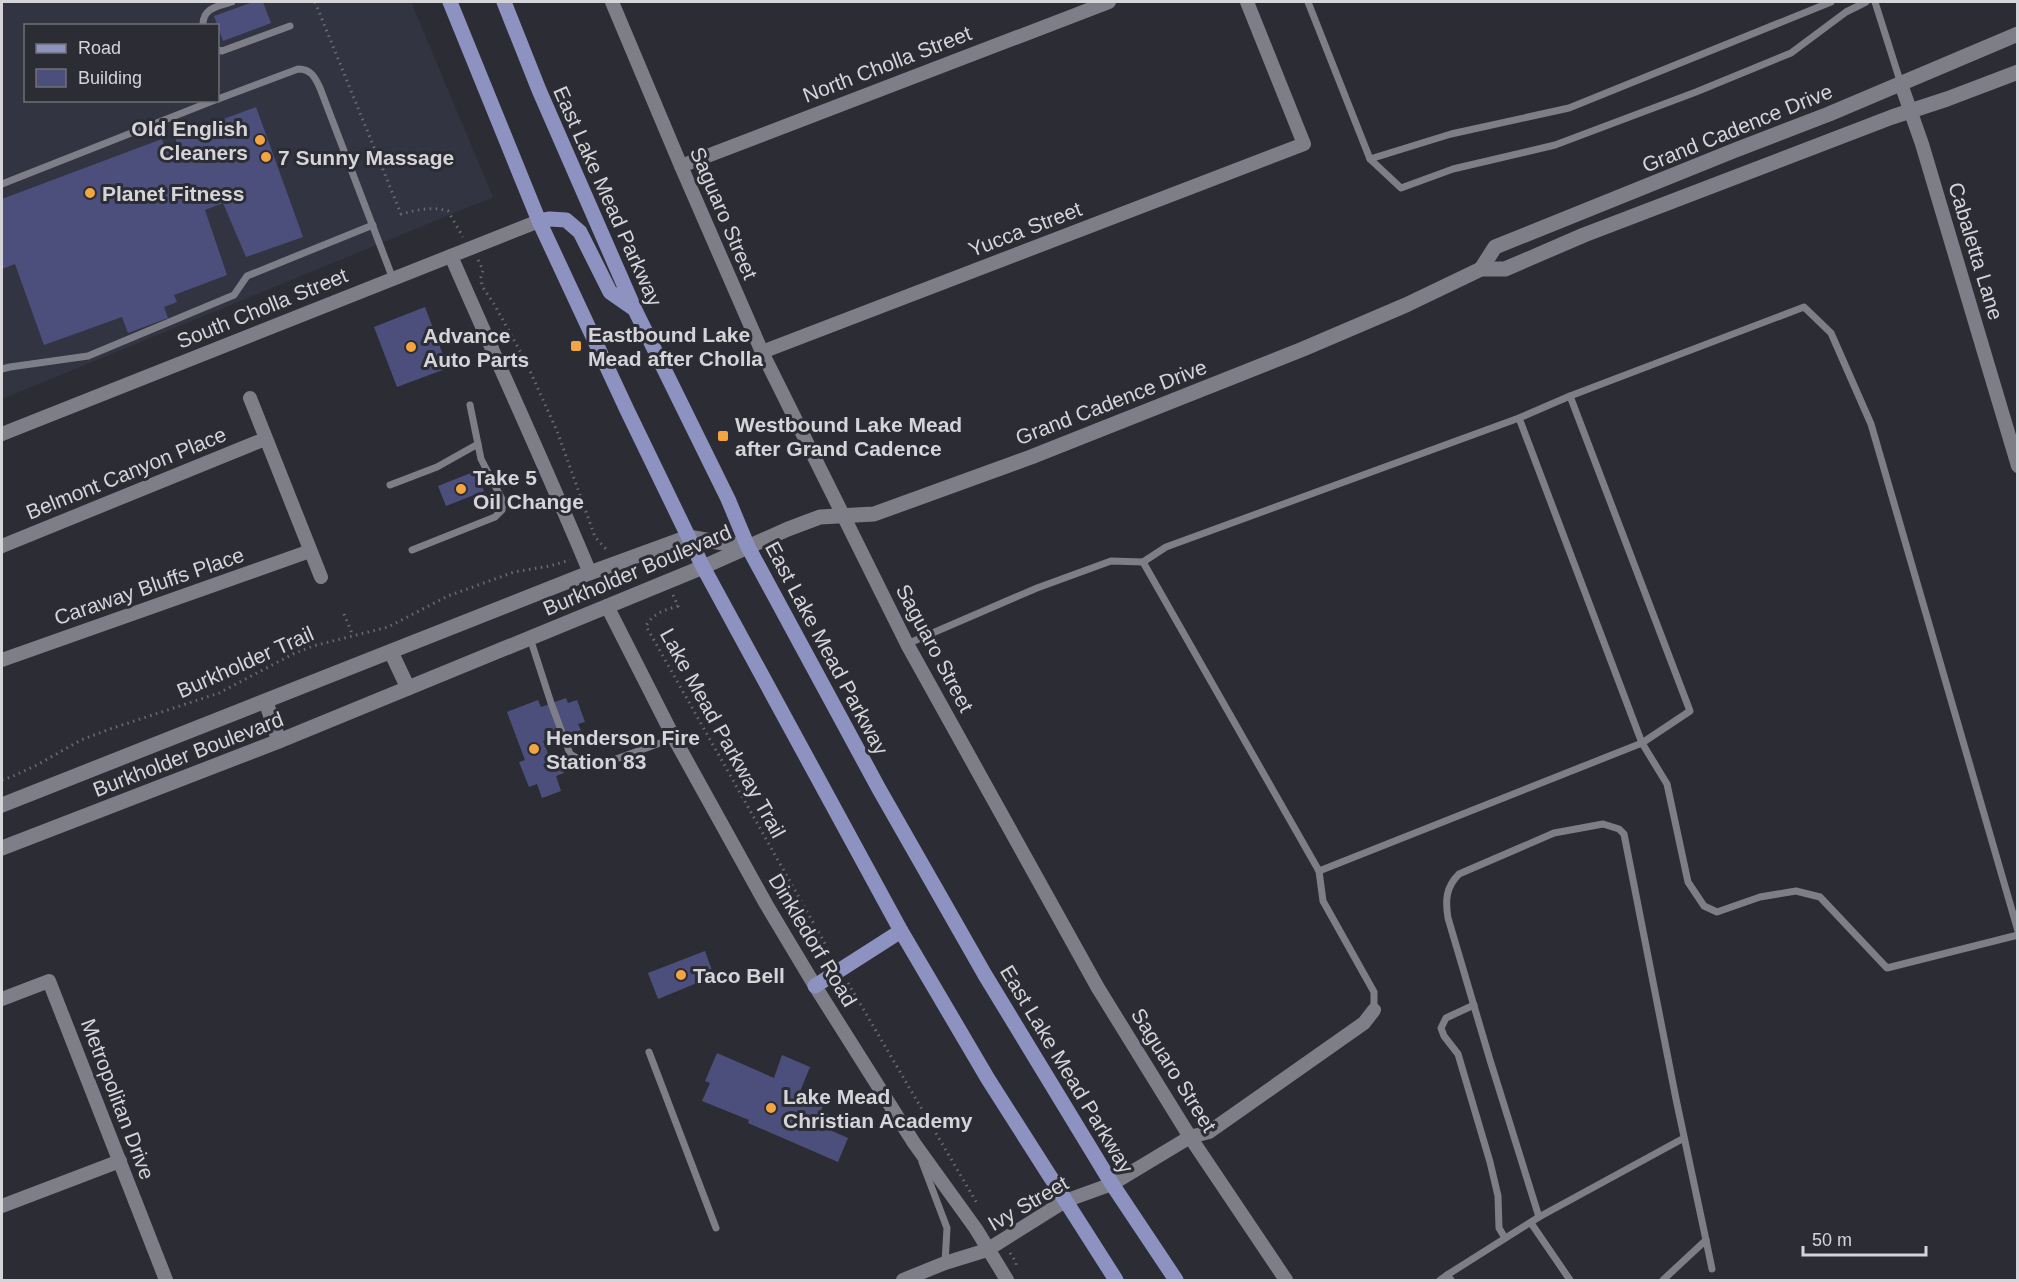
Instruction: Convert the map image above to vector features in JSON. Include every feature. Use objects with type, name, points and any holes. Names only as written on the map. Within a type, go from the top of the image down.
[{"type":"main road","points":[[450,2],[539,221],[703,567],[901,932],[988,1079],[1116,1281]]},
{"type":"main road","name":"East Lake Mead Parkway","points":[[504,2],[539,90],[635,310],[728,499],[748,546],[879,789],[986,975],[1112,1184],[1176,1281]]},
{"type":"main road","name":"Grand Cadence Drive","points":[[1481,269],[1495,247],[1829,114],[2018,34]]},
{"type":"main road","name":"Grand Cadence Drive","points":[[748,546],[820,517],[874,514],[1031,457],[1303,350],[1481,269],[1505,269],[1584,235],[1910,110],[1947,99],[2018,72]]},
{"type":"main road","points":[[539,221],[566,220],[580,231],[610,292],[635,310]]},
{"type":"main road","name":"Burkholder Boulevard","points":[[2,805],[590,573],[688,537],[748,546]]},
{"type":"main road","name":"Burkholder Boulevard","points":[[2,848],[279,741],[703,567],[748,546]]},
{"type":"main road","points":[[391,652],[408,688]]},
{"type":"main road","points":[[266,702],[279,741]]},
{"type":"main road","points":[[815,986],[901,932]]},
{"type":"street","name":"Saguaro Street","points":[[612,2],[762,352],[907,644],[1098,988],[1190,1137],[1286,1281]]},
{"type":"street","name":"North Cholla Street","points":[[681,166],[1109,2]]},
{"type":"street","name":"Yucca Street","points":[[762,352],[1304,144],[1247,2]]},
{"type":"street","name":"Cabaletta Lane","points":[[1901,84],[2013,437],[2018,466]]},
{"type":"street","name":"South Cholla Street","points":[[2,434],[539,221]]},
{"type":"street","points":[[451,256],[590,573]]},
{"type":"street","points":[[250,398],[321,578]]},
{"type":"street","name":"Belmont Canyon Place","points":[[2,546],[265,440]]},
{"type":"street","name":"Caraway Bluffs Place","points":[[2,660],[310,551]]},
{"type":"street","name":"Dinkledorf Road","points":[[607,606],[674,738],[766,904],[815,986],[914,1143],[976,1229],[987,1250],[1012,1275]]},
{"type":"street","name":"Metropolitan Drive","points":[[2,999],[49,981],[166,1281]]},
{"type":"street","name":"Ivy Street","points":[[903,1281],[945,1263],[987,1250],[1065,1202],[1112,1184],[1190,1137],[1209,1132],[1364,1023],[1374,1010]]},
{"type":"street","points":[[2,1206],[120,1161]]},
{"type":"lane","points":[[203,24],[204,16],[208,10],[232,2]]},
{"type":"lane","points":[[1308,2],[1370,159],[1401,188],[1454,169],[1556,145],[1695,92],[1791,53],[1846,12],[1866,2]]},
{"type":"lane","points":[[1370,159],[1451,134],[1569,108],[1826,2]]},
{"type":"lane","points":[[1875,2],[1901,84]]},
{"type":"lane","points":[[219,50],[290,26]]},
{"type":"lane","points":[[219,99],[298,69],[306,69],[312,74],[320,88],[393,279]]},
{"type":"lane","points":[[2,184],[211,102]]},
{"type":"lane","points":[[2,369],[88,356],[234,295],[247,276],[373,225]]},
{"type":"lane","points":[[907,644],[1037,588],[1111,561],[1143,562],[1166,547],[1519,418],[1570,396],[1804,307],[1831,333],[1871,424],[2018,933],[1887,968],[1820,897],[1796,891],[1760,897],[1717,912],[1704,906],[1688,882],[1667,784],[1642,742],[1519,418]]},
{"type":"lane","points":[[1319,871],[1642,742],[1690,711],[1570,396]]},
{"type":"lane","points":[[412,550],[495,517],[502,510],[503,501],[481,459],[470,405]]},
{"type":"lane","points":[[390,485],[436,468],[478,444]]},
{"type":"lane","points":[[1143,562],[1319,871],[1323,901],[1374,992],[1374,1010]]},
{"type":"lane","points":[[530,638],[570,753],[590,765],[596,765],[674,738]]},
{"type":"lane","points":[[1539,1217],[1446,906],[1449,887],[1453,879],[1466,870],[1554,833],[1603,824],[1619,829],[1627,842],[1684,1138],[1712,1269]]},
{"type":"lane","points":[[1474,1005],[1446,1018],[1441,1029],[1458,1054],[1490,1162],[1498,1196],[1499,1228],[1505,1239]]},
{"type":"lane","points":[[649,1052],[716,1228]]},
{"type":"lane","points":[[1440,1281],[1449,1278],[1539,1217],[1684,1138]]},
{"type":"lane","points":[[914,1143],[947,1228],[945,1263]]},
{"type":"lane","points":[[1531,1223],[1570,1281]]},
{"type":"lane","points":[[1663,1281],[1706,1240]]},
{"type":"path","name":"Burkholder Trail","points":[[2,780],[37,765],[81,740],[219,693],[303,650],[388,627],[448,596],[514,572],[550,566],[583,556]]},
{"type":"path","name":"Lake Mead Parkway Trail","points":[[678,606],[656,614],[644,626],[829,950]]},
{"type":"path","points":[[344,614],[354,636]]},
{"type":"path","points":[[849,984],[982,1211]]},
{"type":"path","points":[[1002,1241],[1016,1262],[1012,1275]]},
{"type":"shaded area","points":[[2,2],[411,2],[493,197],[2,399]]},
{"type":"building","points":[[253,2],[263,2],[271,23],[223,41],[219,24],[214,16]]},
{"type":"building","points":[[256,107],[303,237],[246,257],[223,203],[205,210],[227,275],[174,295],[177,302],[164,307],[168,318],[128,333],[122,317],[44,345],[15,264],[2,269],[2,199],[162,139],[165,148],[177,144],[175,137]]},
{"type":"building","name":"Advance Auto Parts","points":[[425,307],[448,368],[397,387],[374,327]]},
{"type":"building","points":[[476,471],[484,491],[446,506],[438,486]]},
{"type":"building","name":"Henderson Fire Station 83","points":[[566,698],[568,703],[577,700],[585,722],[578,724],[581,730],[555,740],[553,737],[543,741],[551,761],[559,757],[564,773],[556,776],[561,791],[542,798],[537,784],[529,787],[519,762],[525,760],[507,712],[538,700],[541,707]]},
{"type":"building","name":"Taco Bell","points":[[705,951],[714,976],[658,999],[648,973]]},
{"type":"building","name":"Lake Mead Christian Academy","points":[[717,1053],[774,1078],[782,1055],[810,1067],[799,1094],[823,1105],[821,1111],[837,1118],[832,1131],[848,1138],[838,1162],[748,1123],[749,1120],[702,1101],[710,1083],[705,1081]]},
{"type":"place","name":"Old English Cleaners","points":[[260,140]]},
{"type":"place","name":"7 Sunny Massage","points":[[266,157]]},
{"type":"place","name":"Planet Fitness","points":[[90,193]]},
{"type":"place","name":"Eastbound Lake Mead after Cholla","points":[[576,346]]},
{"type":"place","name":"Advance Auto Parts","points":[[411,347]]},
{"type":"place","name":"Westbound Lake Mead after Grand Cadence","points":[[723,436]]},
{"type":"place","name":"Take 5 Oil Change","points":[[461,489]]},
{"type":"place","name":"Henderson Fire Station 83","points":[[534,749]]},
{"type":"place","name":"Taco Bell","points":[[681,975]]},
{"type":"place","name":"Lake Mead Christian Academy","points":[[771,1108]]}]
